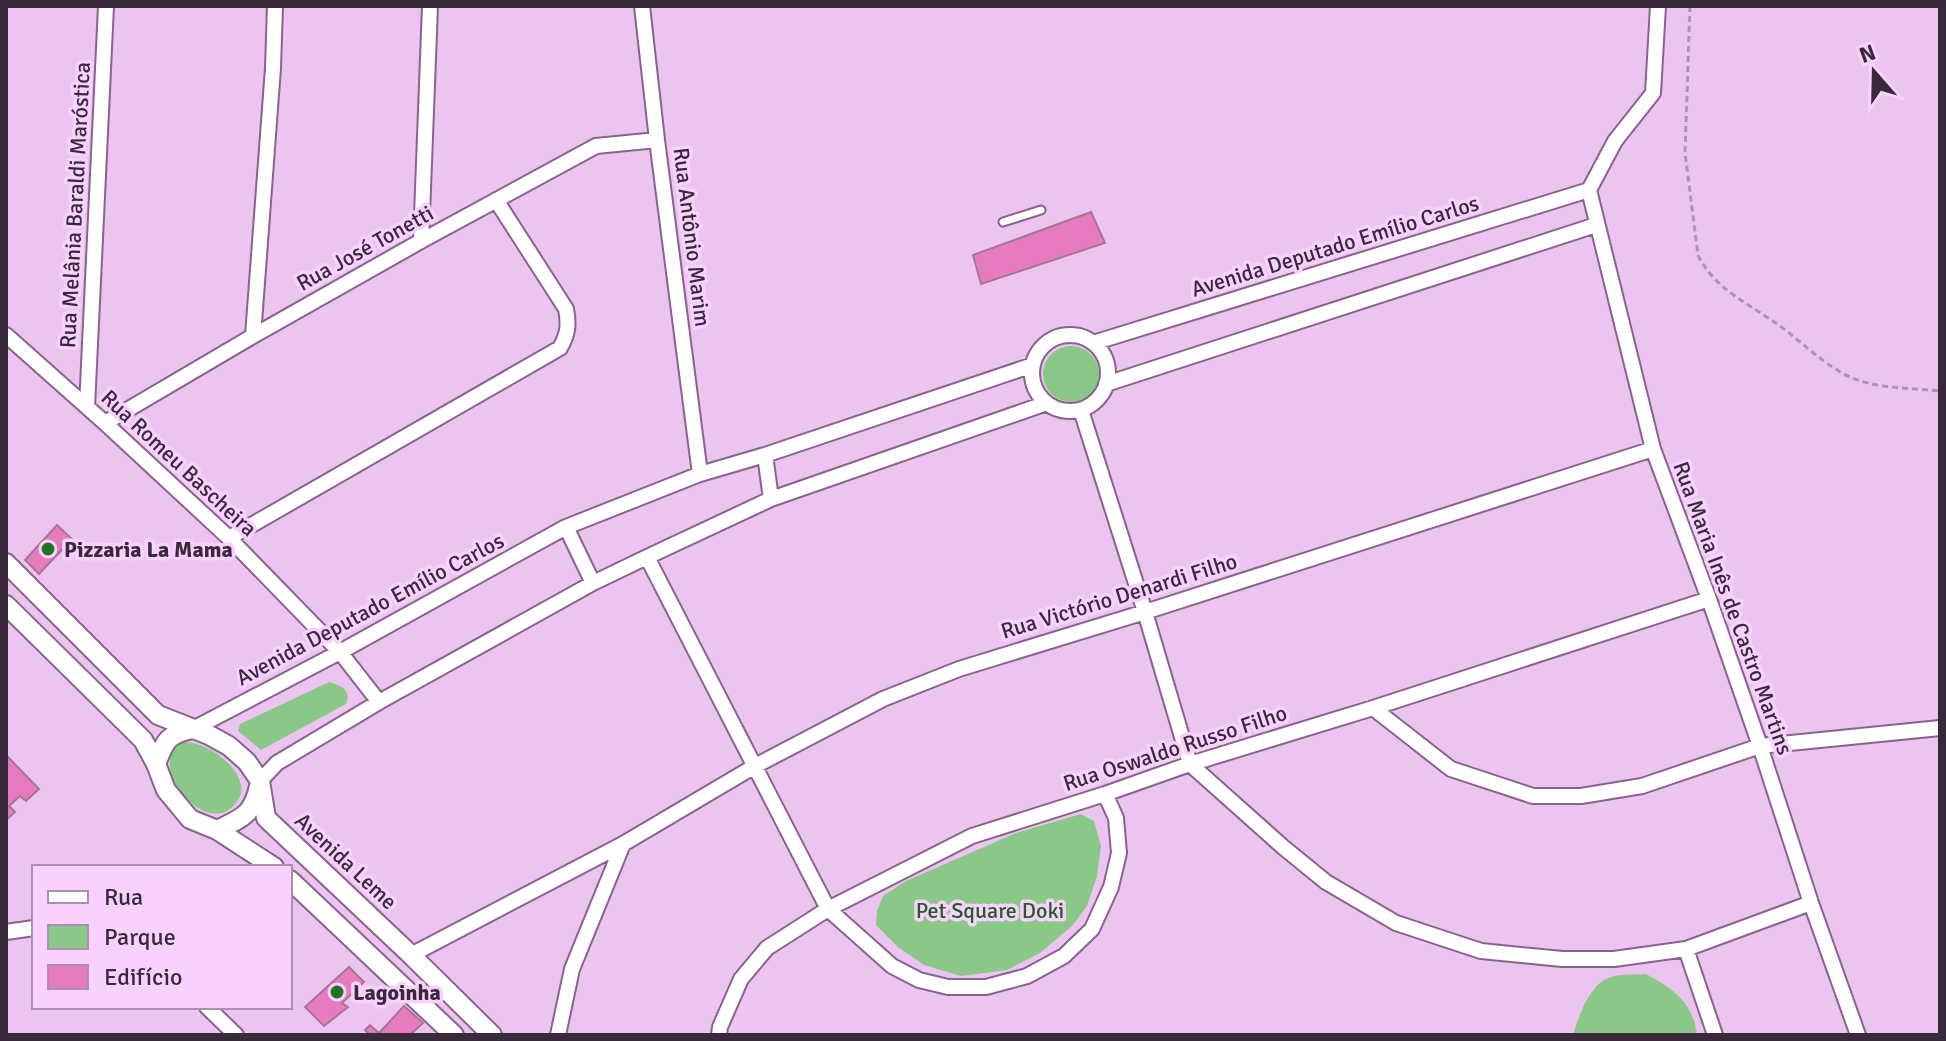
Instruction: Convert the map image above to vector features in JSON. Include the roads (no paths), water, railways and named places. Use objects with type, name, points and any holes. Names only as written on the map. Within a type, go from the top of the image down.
[{"type":"street","name":"Rua Melânia Baraldi Maróstica","points":[[87,407],[106,6]]},
{"type":"street","points":[[253,336],[275,6]]},
{"type":"street","points":[[421,241],[430,6]]},
{"type":"street","name":"Rua Antônio Marim","points":[[642,6],[700,474]]},
{"type":"street","points":[[1589,190],[1615,141],[1653,93],[1658,6]]},
{"type":"street","name":"Rua José Tonetti","points":[[105,423],[421,241],[596,146],[657,140]]},
{"type":"street","name":"Rua Maria Inês de Castro Martins","points":[[1589,190],[1653,449],[1709,599],[1858,1035]]},
{"type":"street","name":"Avenida Deputado Emílio Carlos","points":[[1093,343],[1589,190]]},
{"type":"street","points":[[229,538],[560,348],[569,324],[566,309],[496,200]]},
{"type":"street","points":[[1106,384],[1596,225]]},
{"type":"street","name":"Rua Romeu Bascheira","points":[[6,335],[229,538],[340,652],[379,702]]},
{"type":"street","points":[[1077,336],[1093,343],[1106,361],[1108,373],[1097,400],[1081,410],[1063,410],[1047,403],[1034,386],[1032,376],[1033,365],[1041,349],[1058,338],[1077,336]]},
{"type":"street","name":"Avenida Deputado Emílio Carlos","points":[[193,729],[566,527],[700,474],[1033,365]]},
{"type":"street","points":[[217,830],[240,820],[253,807],[260,781],[277,763],[379,702],[593,583],[771,499],[1047,403]]},
{"type":"street","points":[[1081,410],[1190,764],[1326,882],[1396,923],[1481,951],[1562,959],[1614,959],[1686,949],[1811,903]]},
{"type":"street","name":"Rua Victório Denardi Filho","points":[[411,955],[623,844],[755,766],[883,699],[959,669],[1653,449]]},
{"type":"street","points":[[765,455],[771,499]]},
{"type":"street","points":[[566,527],[593,583]]},
{"type":"street","points":[[647,557],[828,909],[892,966],[919,980],[948,987],[986,987],[1027,976],[1064,956],[1092,929],[1111,887],[1119,853],[1116,818],[1105,794]]},
{"type":"street","name":"Avenida Leme","points":[[6,563],[158,715],[209,735],[229,746],[247,762],[260,781],[266,818],[492,1035]]},
{"type":"street","name":"Rua Oswaldo Russo Filho","points":[[719,1035],[741,979],[767,948],[828,909],[972,836],[1709,599]]},
{"type":"street","points":[[6,605],[143,740],[166,790],[190,819],[217,830],[271,865]]},
{"type":"street","points":[[1373,708],[1451,769],[1533,796],[1581,796],[1642,786],[1760,746],[1940,728]]},
{"type":"street","points":[[156,764],[163,744],[176,733],[193,729]]},
{"type":"street","points":[[558,1035],[572,969],[623,844]]},
{"type":"street","points":[[292,882],[454,1035]]},
{"type":"street","points":[[6,932],[32,928]]},
{"type":"street","points":[[1686,949],[1715,1035]]},
{"type":"street","points":[[209,1009],[236,1035]]},
{"type":"lane","points":[[1003,222],[1041,210]]},
{"type":"place","name":"Pizzaria La Mama","points":[[48,549]]},
{"type":"place","name":"Lagoinha","points":[[337,992]]},
{"type":"park label","name":"Pet Square Doki","points":[[990,910]]}]
